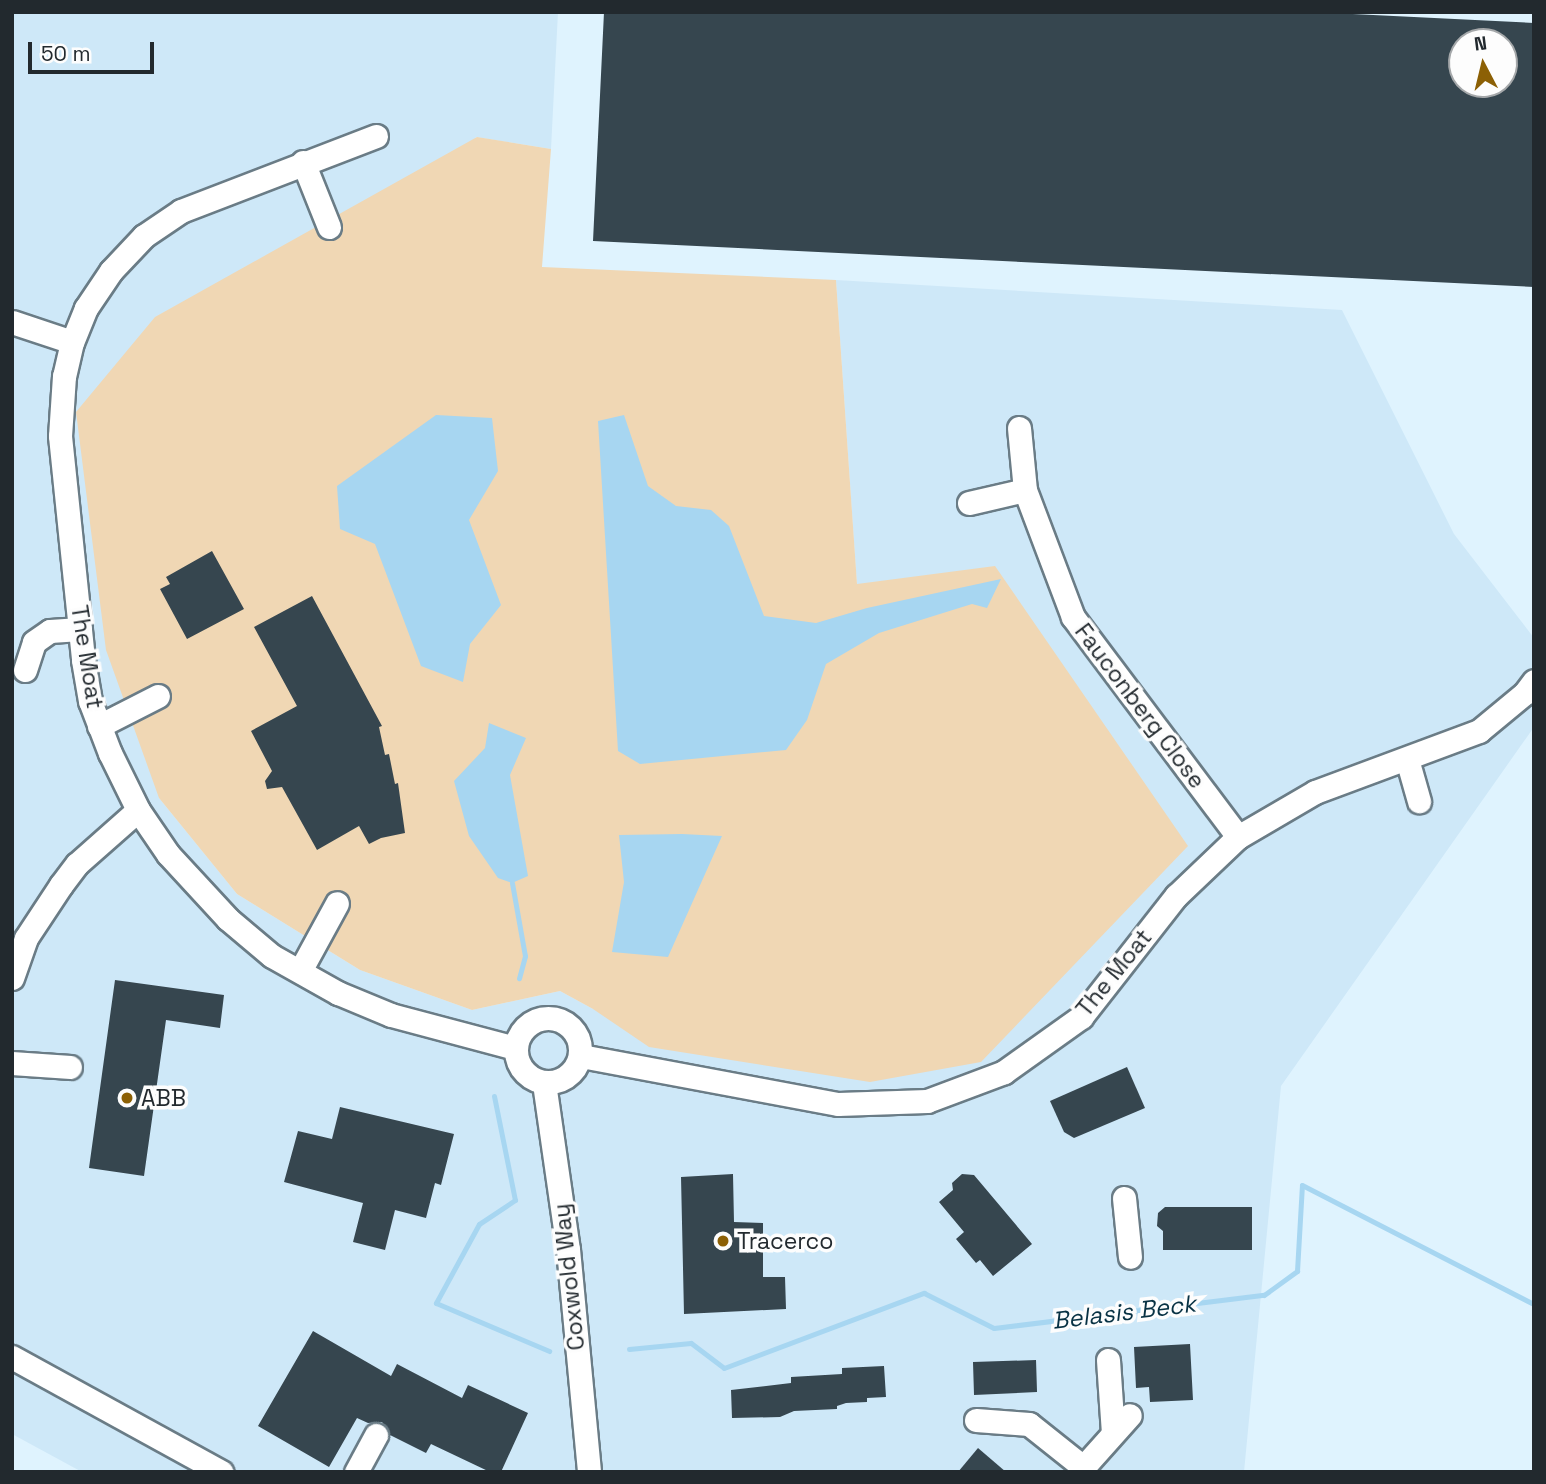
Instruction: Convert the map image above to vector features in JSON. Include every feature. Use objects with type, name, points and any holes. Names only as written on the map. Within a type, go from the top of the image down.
[{"type":"street","name":"The Moat","points":[[376,136],[181,211],[144,236],[105,280],[86,308],[72,342],[64,376],[60,436],[90,701],[138,810],[195,887],[272,956],[338,993],[391,1015],[515,1048]]},
{"type":"street","points":[[303,162],[329,227]]},
{"type":"street","points":[[12,322],[72,342]]},
{"type":"street","name":"Fauconberg Close","points":[[1019,428],[1025,490],[1073,617],[1238,837]]},
{"type":"street","points":[[969,503],[1025,490]]},
{"type":"street","points":[[25,670],[34,642],[50,631],[80,629]]},
{"type":"street","name":"The Moat","points":[[581,1056],[838,1104],[927,1101],[1004,1073],[1081,1017],[1176,896],[1238,837],[1315,792],[1479,731],[1525,693],[1534,681]]},
{"type":"street","points":[[99,726],[158,696]]},
{"type":"street","points":[[1407,759],[1419,801]]},
{"type":"street","points":[[12,978],[26,938],[61,885],[77,864],[138,810]]},
{"type":"street","points":[[300,971],[337,903]]},
{"type":"street","points":[[552,1017],[569,1024],[579,1038],[581,1056],[573,1071],[561,1080],[544,1083],[529,1077],[518,1064],[515,1048],[520,1031],[534,1019],[552,1017]]},
{"type":"street","points":[[12,1063],[70,1068]]},
{"type":"street","name":"Coxwold Way","points":[[544,1083],[568,1249],[589,1472]]},
{"type":"street","points":[[1124,1198],[1130,1257]]},
{"type":"street","points":[[12,1357],[220,1472]]},
{"type":"street","points":[[1108,1360],[1113,1433]]},
{"type":"street","points":[[976,1420],[1029,1423],[1081,1470],[1130,1415]]},
{"type":"street","points":[[356,1472],[376,1435]]},
{"type":"shaded area","points":[[12,12],[558,12],[551,149],[476,137],[159,798],[237,894],[360,970],[472,1010],[560,991],[593,1009],[857,585],[836,280],[1342,310],[1454,534],[1534,638],[1534,727],[1281,1086],[1244,1472],[82,1472],[12,1434]]},
{"type":"shaded area","points":[[477,137],[551,149],[542,267],[836,280],[857,584],[995,566],[1188,846],[981,1062],[870,1082],[649,1047],[593,1009],[560,991],[472,1010],[360,970],[237,894],[159,798],[106,650],[76,412],[155,317]]},
{"type":"water","points":[[436,415],[492,418],[498,471],[469,520],[501,605],[470,644],[463,682],[421,666],[375,544],[340,529],[337,486]]},
{"type":"water","points":[[624,415],[648,486],[676,506],[711,510],[729,526],[764,616],[816,623],[867,608],[1001,579],[987,608],[972,604],[879,633],[826,664],[807,720],[786,750],[640,764],[618,751],[598,421]]},
{"type":"water","points":[[489,723],[526,738],[510,775],[528,876],[512,883],[498,878],[469,836],[454,781],[485,748]]},
{"type":"water","points":[[619,835],[722,836],[668,957],[612,952],[624,882]]},
{"type":"building","points":[[604,12],[1312,12],[1534,23],[1534,287],[593,241]]},
{"type":"building","points":[[212,551],[244,609],[187,639],[160,589],[170,584],[166,577]]},
{"type":"building","points":[[312,596],[382,726],[379,727],[385,755],[389,754],[395,784],[398,783],[405,833],[381,838],[369,844],[359,826],[317,850],[282,787],[267,789],[265,781],[272,771],[251,731],[297,706],[254,627]]},
{"type":"building","name":"ABB","points":[[115,980],[224,995],[220,1028],[166,1020],[144,1176],[89,1168]]},
{"type":"building","points":[[1127,1067],[1145,1108],[1074,1138],[1064,1132],[1050,1101]]},
{"type":"building","points":[[340,1107],[454,1134],[441,1185],[435,1183],[426,1218],[395,1210],[385,1250],[353,1242],[363,1203],[284,1182],[298,1131],[332,1139]]},
{"type":"building","name":"Tracerco","points":[[733,1174],[734,1222],[763,1223],[763,1277],[785,1277],[786,1309],[684,1314],[681,1177]]},
{"type":"building","points":[[962,1174],[974,1175],[1032,1244],[993,1276],[980,1260],[976,1263],[956,1239],[964,1232],[939,1202],[953,1190],[952,1183]]},
{"type":"building","points":[[1165,1207],[1252,1207],[1252,1250],[1163,1250],[1163,1231],[1157,1226],[1158,1213]]},
{"type":"building","points":[[313,1331],[391,1376],[397,1364],[462,1398],[468,1385],[528,1413],[501,1472],[490,1472],[431,1444],[426,1453],[390,1435],[382,1422],[368,1423],[357,1418],[329,1467],[258,1426]]},
{"type":"building","points":[[1190,1344],[1193,1400],[1150,1402],[1149,1387],[1136,1388],[1134,1347]]},
{"type":"building","points":[[1036,1360],[1037,1392],[974,1395],[973,1362]]},
{"type":"building","points":[[884,1366],[886,1397],[867,1398],[867,1402],[846,1403],[837,1406],[837,1409],[794,1411],[780,1417],[732,1418],[731,1390],[791,1383],[791,1377],[842,1374],[842,1368]]},
{"type":"building","points":[[978,1448],[1006,1472],[958,1472]]},
{"type":"waterway","name":"Belasis Beck","points":[[512,883],[525,956],[519,978]]},
{"type":"waterway","name":"Belasis Beck","points":[[494,1096],[515,1200],[479,1224],[436,1303],[549,1351]]},
{"type":"waterway","name":"Belasis Beck","points":[[629,1349],[691,1343],[724,1368],[924,1293],[994,1328],[1264,1295],[1297,1271],[1302,1185],[1534,1304]]},
{"type":"place","name":"ABB","points":[[127,1098]]},
{"type":"place","name":"Tracerco","points":[[723,1241]]}]
